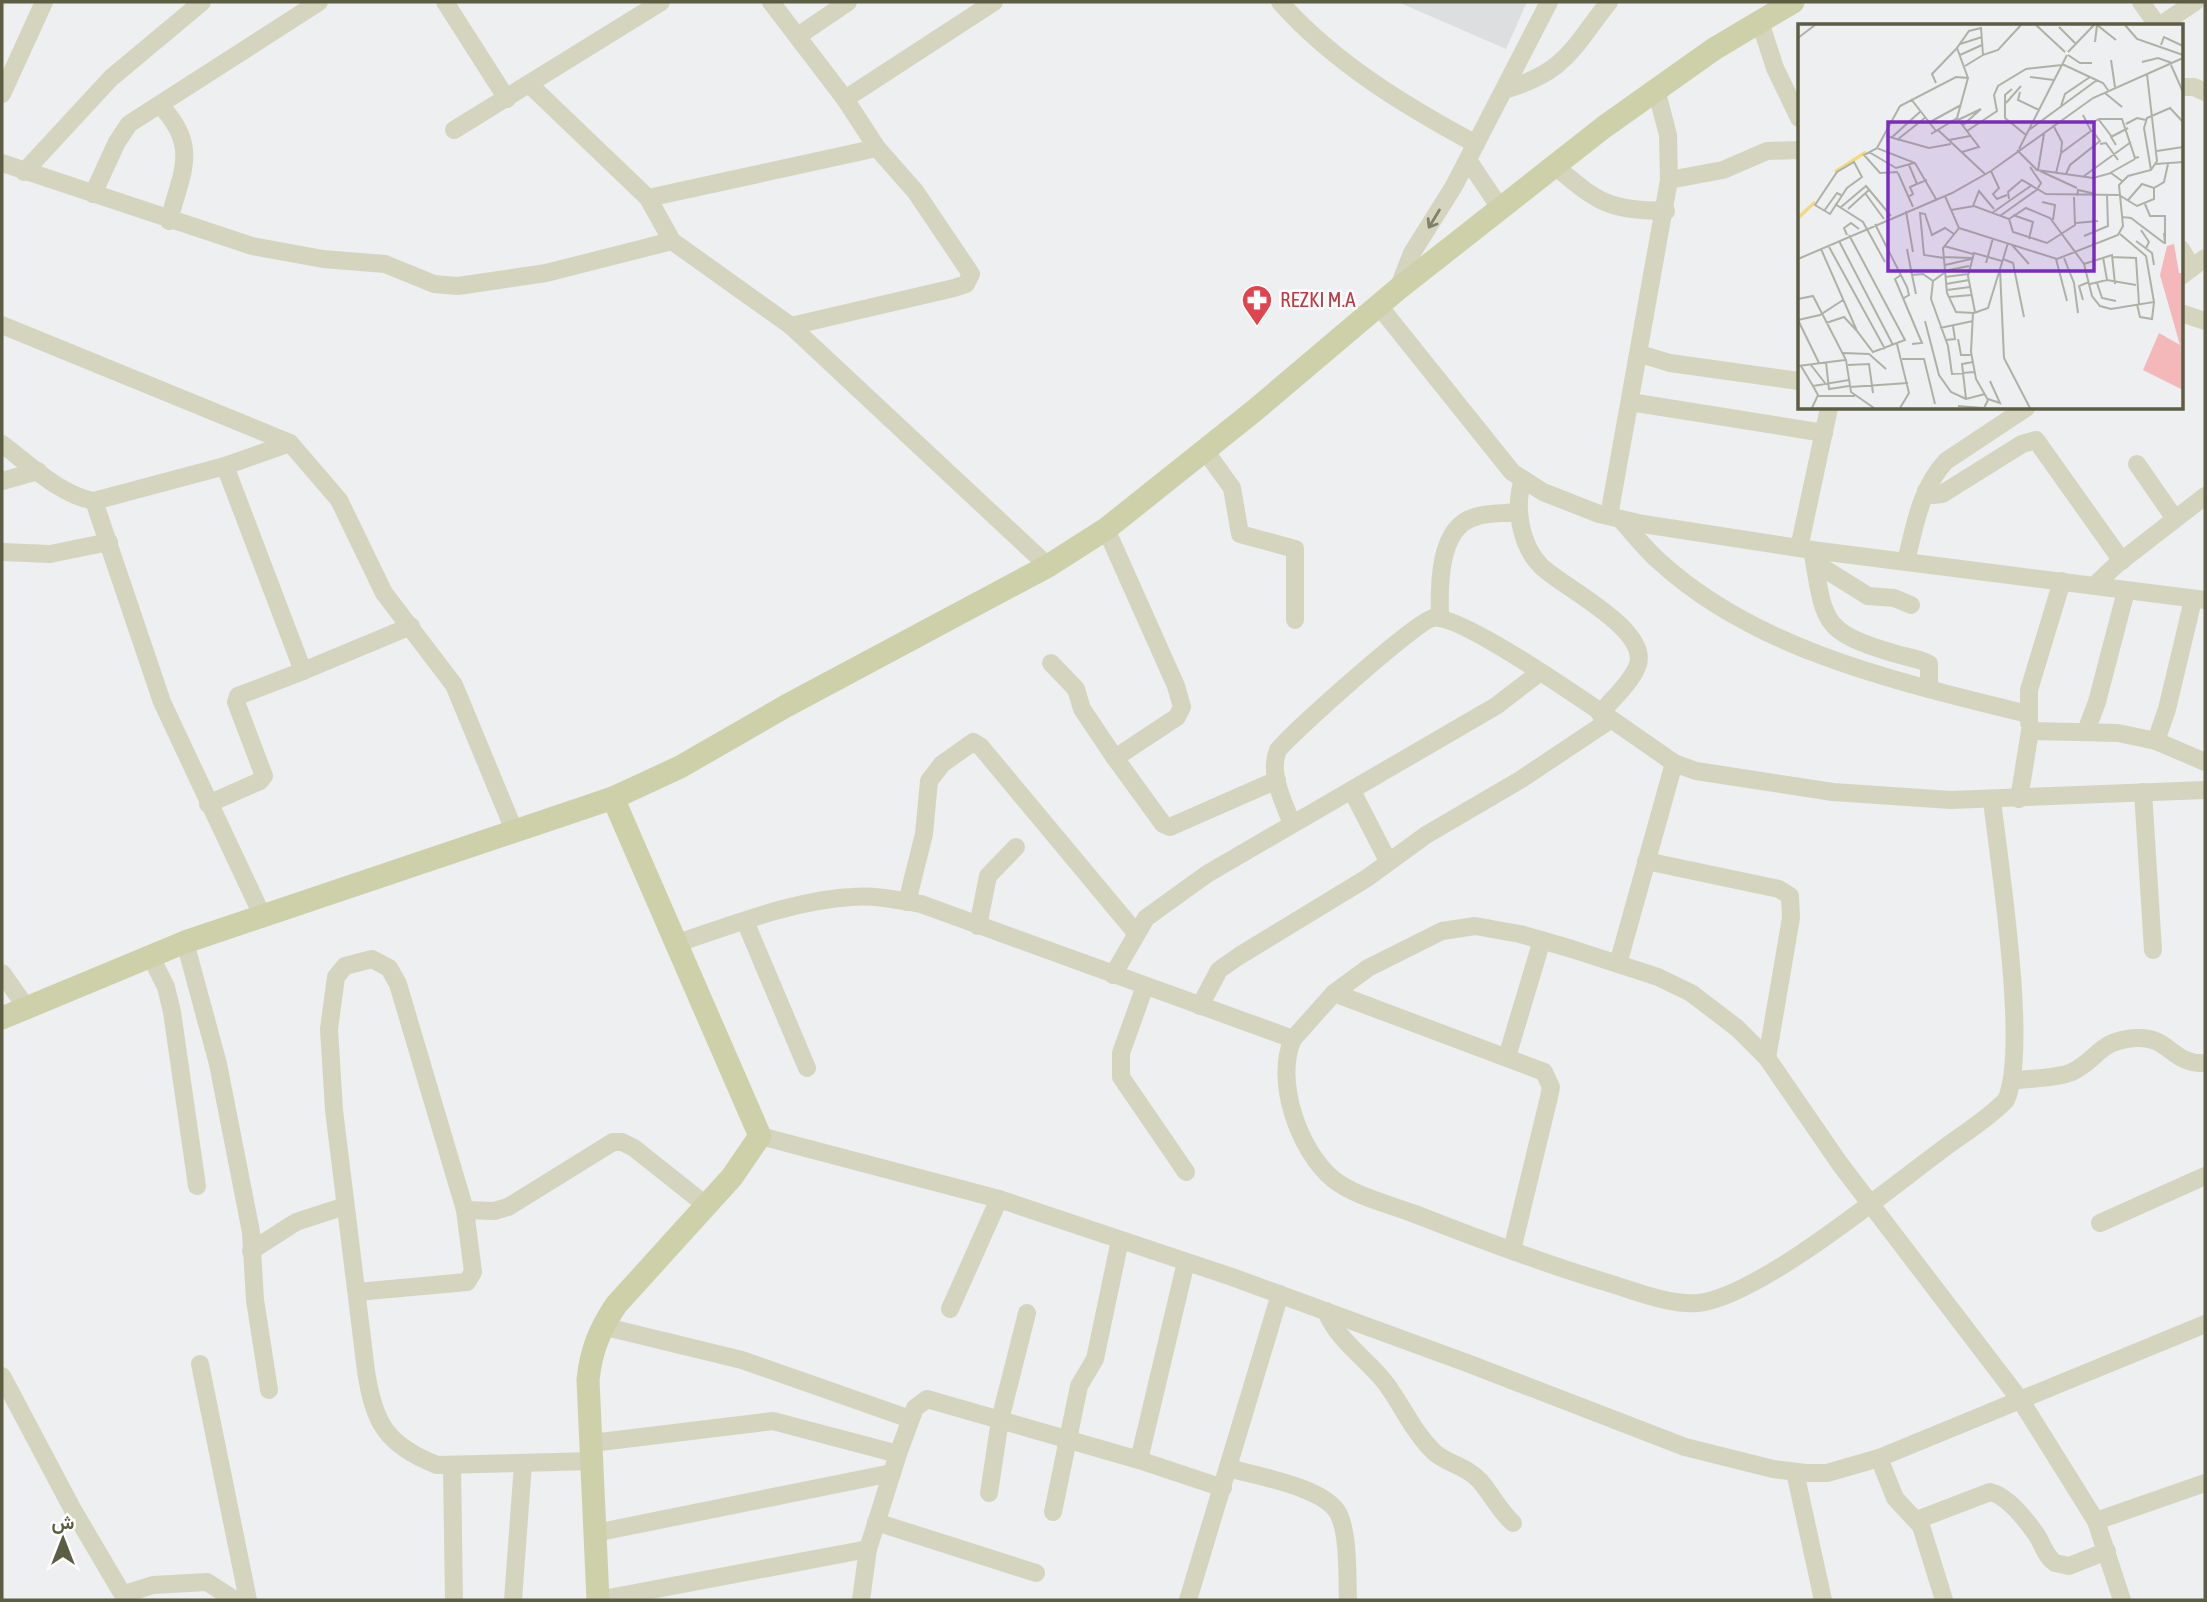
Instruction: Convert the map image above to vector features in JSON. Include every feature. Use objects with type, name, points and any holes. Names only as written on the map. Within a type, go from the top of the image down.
[{"type":"main road","points":[[2,1018],[185,943],[262,915],[613,798],[680,767],[786,706],[1048,566],[1107,529],[1398,289],[1656,89],[1793,2]]},
{"type":"main road","points":[[598,1600],[588,1380],[591,1353],[602,1326],[647,1269],[732,1177],[760,1136],[613,798]]},
{"type":"street","points":[[2,94],[44,2]]},
{"type":"street","points":[[24,172],[110,78],[202,2]]},
{"type":"street","points":[[93,194],[122,132],[129,124],[161,106],[319,2]]},
{"type":"street","points":[[445,2],[507,99]]},
{"type":"street","points":[[454,130],[662,2]]},
{"type":"street","points":[[771,2],[845,99],[877,148],[922,201],[968,266],[971,280],[954,288],[791,326]]},
{"type":"street","points":[[798,36],[848,2]]},
{"type":"street","points":[[845,99],[994,2]]},
{"type":"street","points":[[1280,2],[1309,34],[1472,152],[1500,208]]},
{"type":"street","points":[[1398,289],[1412,253],[1472,152],[1549,2]]},
{"type":"street","points":[[1504,90],[1535,79],[1562,64],[1609,2]]},
{"type":"street","points":[[2141,2],[2158,24]]},
{"type":"street","points":[[2162,24],[2195,2]]},
{"type":"street","points":[[1760,22],[1775,68],[1798,116]]},
{"type":"street","points":[[530,85],[648,198],[672,241],[791,326],[1048,566]]},
{"type":"street","points":[[2182,87],[2194,87],[2205,92]]},
{"type":"street","points":[[1614,518],[1630,402],[1666,211],[1669,180],[1668,135],[1656,89]]},
{"type":"street","points":[[161,106],[184,137],[187,153],[169,221]]},
{"type":"street","points":[[648,198],[877,148]]},
{"type":"street","points":[[1669,180],[1713,173],[1767,151],[1798,150]]},
{"type":"street","points":[[2,163],[169,221],[252,246],[323,259],[385,264],[433,284],[458,286],[558,271],[672,241]]},
{"type":"street","points":[[1556,167],[1597,201],[1629,209],[1666,211]]},
{"type":"street","points":[[2182,250],[2193,267]]},
{"type":"street","points":[[1379,306],[1489,447],[1523,480],[1543,492],[1614,518],[1809,554],[1906,561],[2199,600],[2156,741]]},
{"type":"street","points":[[2182,313],[2205,321]]},
{"type":"street","points":[[2,325],[290,443],[339,500],[384,593],[454,685],[514,830]]},
{"type":"street","points":[[1640,354],[1670,363],[1798,381]]},
{"type":"street","points":[[1630,402],[1824,433]]},
{"type":"street","points":[[1829,410],[1809,554],[1820,603],[1833,627],[1850,639],[1929,664],[1929,689]]},
{"type":"street","points":[[1906,561],[1926,491],[1946,461],[2019,410]]},
{"type":"street","points":[[1926,491],[1935,495],[1947,492],[2022,444],[2036,440],[2122,561]]},
{"type":"street","points":[[2,444],[73,495],[94,500],[225,466],[290,443]]},
{"type":"street","points":[[1204,449],[1232,488],[1240,534],[1296,549],[1295,620]]},
{"type":"street","points":[[2137,464],[2175,519]]},
{"type":"street","points":[[225,466],[303,671]]},
{"type":"street","points":[[2,481],[38,471]]},
{"type":"street","points":[[1200,1006],[1219,970],[1367,878],[1426,835],[1520,780],[1605,717],[1637,666],[1637,653],[1625,632],[1601,608],[1541,567],[1528,542],[1518,512],[1523,480]]},
{"type":"street","points":[[2095,585],[2205,496]]},
{"type":"street","points":[[94,500],[162,702],[262,915]]},
{"type":"street","points":[[1440,618],[1441,583],[1449,541],[1455,529],[1474,517],[1518,512]]},
{"type":"street","points":[[1614,518],[1660,563],[1748,624],[1801,648],[2029,723],[2118,733],[2156,741],[2205,762]]},
{"type":"street","points":[[1107,529],[1128,584],[1177,686],[1182,706],[1177,717],[1115,758]]},
{"type":"street","points":[[2,552],[50,554],[109,542]]},
{"type":"street","points":[[1809,554],[1868,596],[1894,598],[1911,605]]},
{"type":"street","points":[[2019,799],[2032,677],[2062,581]]},
{"type":"street","points":[[2086,731],[2100,691],[2126,591]]},
{"type":"street","points":[[1292,824],[1277,780],[1276,753],[1420,624],[1440,618],[1459,624],[1539,673],[1674,763],[1727,777],[1881,797],[1992,800],[2205,790]]},
{"type":"street","points":[[208,804],[260,781],[264,776],[236,702],[238,696],[411,626]]},
{"type":"street","points":[[1051,663],[1076,689],[1082,709],[1165,827],[1179,825],[1277,780]]},
{"type":"street","points":[[1113,975],[1146,918],[1161,905],[1292,824],[1496,706],[1539,673]]},
{"type":"street","points":[[907,902],[924,834],[929,781],[942,764],[973,742],[981,747],[1136,933]]},
{"type":"street","points":[[1618,964],[1674,763]]},
{"type":"street","points":[[1352,791],[1388,861]]},
{"type":"street","points":[[2143,792],[2152,950]]},
{"type":"street","points":[[1992,800],[2011,979],[2012,1081],[2006,1100],[1870,1203],[1763,1278],[1722,1298],[1696,1303],[1639,1292],[1512,1250],[1367,1196],[1334,1180],[1311,1157],[1298,1130],[1286,1066],[1293,1039],[1334,993],[1368,968],[1442,931],[1475,926],[1542,940],[1658,977],[1691,993],[1737,1028],[1767,1058],[1870,1203],[2021,1401],[2096,1521],[2122,1600]]},
{"type":"street","points":[[978,926],[988,876],[1016,847]]},
{"type":"street","points":[[1647,861],[1779,889],[1790,896],[1791,918],[1767,1058]]},
{"type":"street","points":[[675,944],[745,921],[850,897],[907,902],[1293,1039]]},
{"type":"street","points":[[745,921],[807,1068]]},
{"type":"street","points":[[1507,1057],[1542,940]]},
{"type":"street","points":[[185,943],[218,1065],[251,1233],[269,1390]]},
{"type":"street","points":[[151,957],[166,987],[172,1012],[197,1186]]},
{"type":"street","points":[[357,1292],[467,1282],[473,1272],[464,1210],[398,984],[389,968],[372,959],[345,966],[336,977],[329,1029],[334,1110],[345,1206],[370,1392],[383,1430],[415,1456],[452,1467],[523,1464],[773,1421],[898,1454]]},
{"type":"street","points":[[2,973],[26,1007]]},
{"type":"street","points":[[1145,986],[1121,1054],[1121,1077],[1186,1172]]},
{"type":"street","points":[[1334,993],[1544,1072],[1551,1087],[1512,1250]]},
{"type":"street","points":[[2012,1081],[2068,1073],[2082,1066],[2108,1043],[2118,1039],[2153,1038],[2183,1061],[2205,1063]]},
{"type":"street","points":[[760,1136],[999,1199],[1280,1294],[1685,1447],[1795,1472],[1827,1473],[1879,1458],[2205,1324]]},
{"type":"street","points":[[464,1210],[494,1211],[508,1207],[613,1142],[622,1142],[634,1149],[707,1206]]},
{"type":"street","points":[[2100,1223],[2205,1176]]},
{"type":"street","points":[[950,1309],[999,1199]]},
{"type":"street","points":[[251,1251],[296,1222],[345,1206]]},
{"type":"street","points":[[1053,1512],[1079,1386],[1095,1359],[1120,1240]]},
{"type":"street","points":[[1139,1460],[1186,1262]]},
{"type":"street","points":[[1192,1596],[1280,1294]]},
{"type":"street","points":[[1326,1311],[1331,1326],[1386,1384],[1415,1429],[1436,1453],[1479,1480],[1498,1509],[1513,1523]]},
{"type":"street","points":[[989,1493],[1000,1420],[1027,1313]]},
{"type":"street","points":[[602,1326],[742,1360],[910,1419]]},
{"type":"street","points":[[200,1364],[248,1600]]},
{"type":"street","points":[[2,1376],[73,1510],[125,1597],[153,1585],[207,1582],[234,1600]]},
{"type":"street","points":[[861,1600],[868,1549],[898,1454],[910,1419],[919,1402],[927,1399],[1139,1460],[1223,1488]]},
{"type":"street","points":[[1879,1458],[1895,1498],[1917,1520],[1944,1600]]},
{"type":"street","points":[[513,1600],[523,1464]]},
{"type":"street","points":[[452,1467],[454,1600]]},
{"type":"street","points":[[1229,1468],[1315,1493],[1339,1514],[1345,1546],[1348,1600]]},
{"type":"street","points":[[1795,1472],[1823,1600]]},
{"type":"street","points":[[595,1533],[892,1473]]},
{"type":"street","points":[[2096,1521],[2205,1483]]},
{"type":"street","points":[[1917,1520],[1990,1492],[1998,1494],[2008,1503],[2036,1535],[2054,1563],[2069,1566],[2108,1551]]},
{"type":"street","points":[[876,1522],[1036,1573]]},
{"type":"street","points":[[598,1600],[868,1549]]},
{"type":"shaded area","points":[[1398,2],[1527,2],[1506,49]]},
{"type":"place","name":"REZKI M.A","points":[[1257,327]]}]
